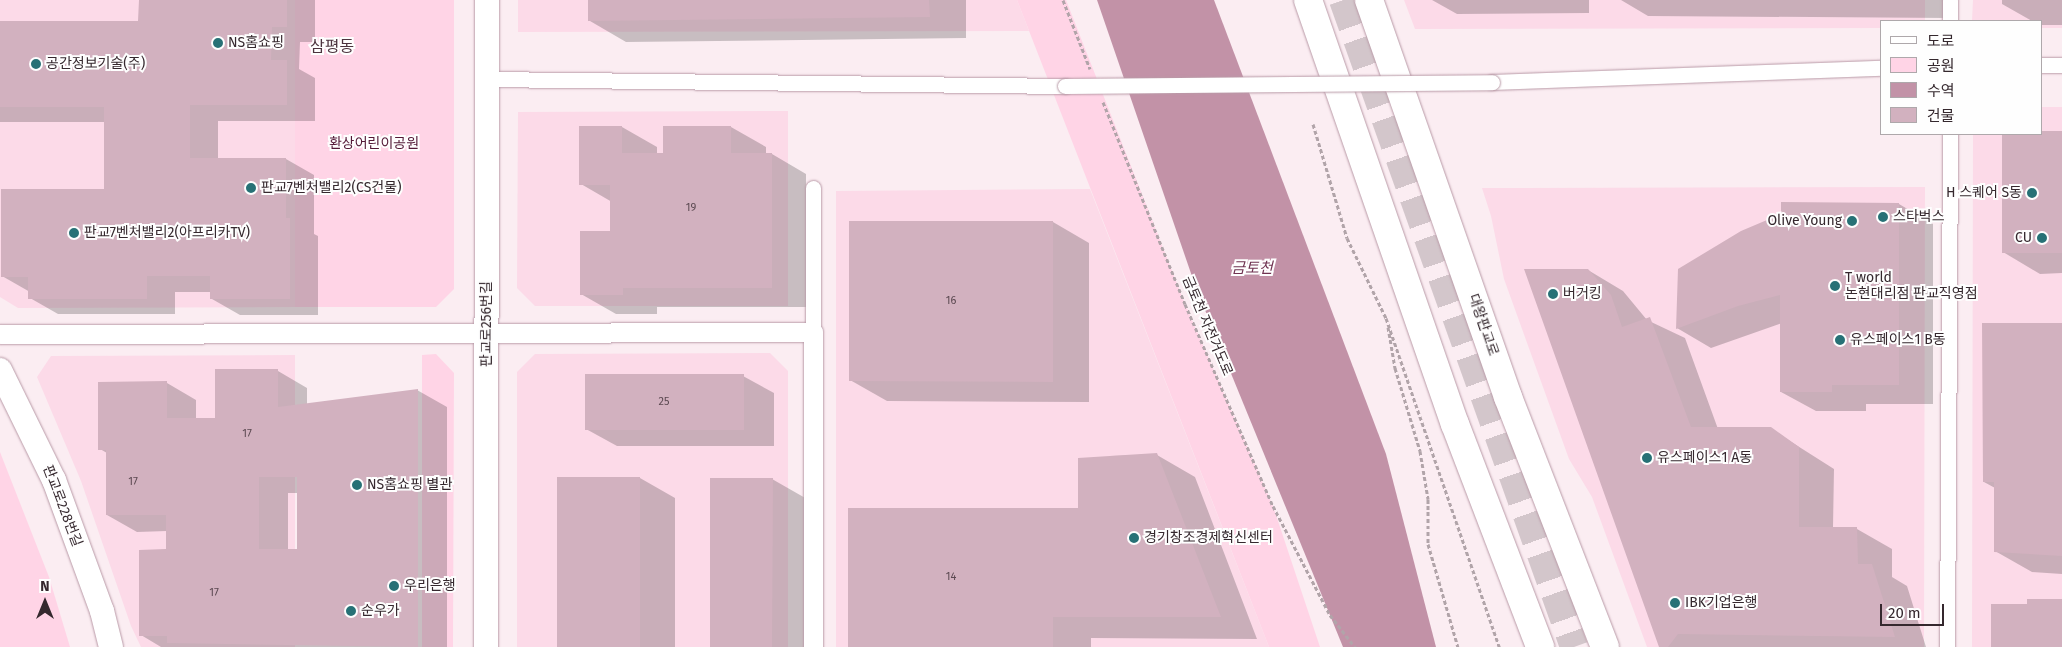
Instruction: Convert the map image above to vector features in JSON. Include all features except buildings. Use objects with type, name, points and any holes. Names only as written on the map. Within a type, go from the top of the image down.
[{"type":"main road","points":[[1308,0],[1454,424],[1540,647]]},
{"type":"main road","name":"대왕판교로","points":[[1369,0],[1508,396],[1605,647]]},
{"type":"street","name":"판교로256번길","points":[[486,647],[487,0]]},
{"type":"street","points":[[1950,0],[1950,20]]},
{"type":"street","points":[[2042,65],[2062,65]]},
{"type":"street","points":[[487,79],[1065,86],[1492,82],[1880,68]]},
{"type":"street","points":[[1947,647],[1950,135]]},
{"type":"street","points":[[813,188],[813,647]]},
{"type":"street","points":[[0,334],[814,332]]},
{"type":"street","name":"판교로228번길","points":[[0,370],[54,480],[102,611],[111,647]]},
{"type":"path","points":[[1064,0],[1093,76]]},
{"type":"path","name":"금토천 자전거도로","points":[[1100,93],[1185,304],[1273,506],[1330,615],[1356,647]]},
{"type":"path","points":[[1313,124],[1347,238],[1386,318],[1499,647]]},
{"type":"path","points":[[1386,318],[1395,368],[1420,451],[1428,499],[1428,544],[1458,647]]},
{"type":"shaded area","points":[[0,0],[295,0],[295,307],[18,308],[0,297]]},
{"type":"shaded area","points":[[518,0],[1017,0],[1029,31],[518,32]]},
{"type":"shaded area","points":[[1404,0],[1925,0],[1925,20],[1880,20],[1880,28],[1415,29]]},
{"type":"shaded area","points":[[1973,0],[2062,0],[2062,28],[2042,28],[2042,20],[1972,20]]},
{"type":"shaded area","points":[[2042,107],[2062,107],[2062,647],[1972,647],[1973,135],[2042,135]]},
{"type":"shaded area","points":[[788,111],[788,306],[535,306],[517,288],[518,112]]},
{"type":"shaded area","points":[[1925,187],[1924,647],[1647,647],[1592,497],[1569,459],[1504,279],[1491,216],[1482,188]]},
{"type":"shaded area","points":[[1090,189],[1269,647],[836,647],[836,191]]},
{"type":"shaded area","points":[[770,353],[788,371],[788,647],[517,647],[517,372],[535,354]]},
{"type":"shaded area","points":[[295,355],[295,647],[141,647],[131,626],[81,481],[37,377],[51,356]]},
{"type":"green space","name":"환상어린이공원","points":[[295,0],[454,0],[454,289],[436,307],[295,307]]},
{"type":"green space","points":[[1017,0],[1066,0],[1185,304],[1273,506],[1320,647],[1269,647]]},
{"type":"green space","points":[[436,354],[454,373],[453,647],[422,647],[422,355]]},
{"type":"green space","points":[[0,452],[49,577],[70,647],[0,647]]},
{"type":"water","name":"금토천","points":[[1097,0],[1214,0],[1386,454],[1436,647],[1343,647],[1196,288]]},
{"type":"tunnel","points":[[1343,0],[1574,647]]},
{"type":"place","name":"NS홈쇼핑","points":[[218,43]]},
{"type":"place","name":"공간정보기술(주)","points":[[36,64]]},
{"type":"place","name":"판교7벤처밸리2(CS건물)","points":[[251,188]]},
{"type":"place","name":"H 스퀘어 S동","points":[[2032,193]]},
{"type":"place","name":"스타벅스","points":[[1883,217]]},
{"type":"place","name":"Olive Young","points":[[1852,221]]},
{"type":"place","name":"판교7벤처밸리2(아프리카TV)","points":[[74,233]]},
{"type":"place","name":"CU","points":[[2042,238]]},
{"type":"place","name":"T world 논현대리점 판교직영점","points":[[1835,286]]},
{"type":"place","name":"버거킹","points":[[1553,294]]},
{"type":"place","name":"유스페이스1 B동","points":[[1840,340]]},
{"type":"place","name":"유스페이스1 A동","points":[[1647,458]]},
{"type":"place","name":"NS홈쇼핑 별관","points":[[357,485]]},
{"type":"place","name":"경기창조경제혁신센터","points":[[1134,538]]},
{"type":"place","name":"우리은행","points":[[394,586]]},
{"type":"place","name":"IBK기업은행","points":[[1675,603]]},
{"type":"place","name":"순우가","points":[[351,611]]},
{"type":"district","name":"삼평동","points":[[332,47]]}]
